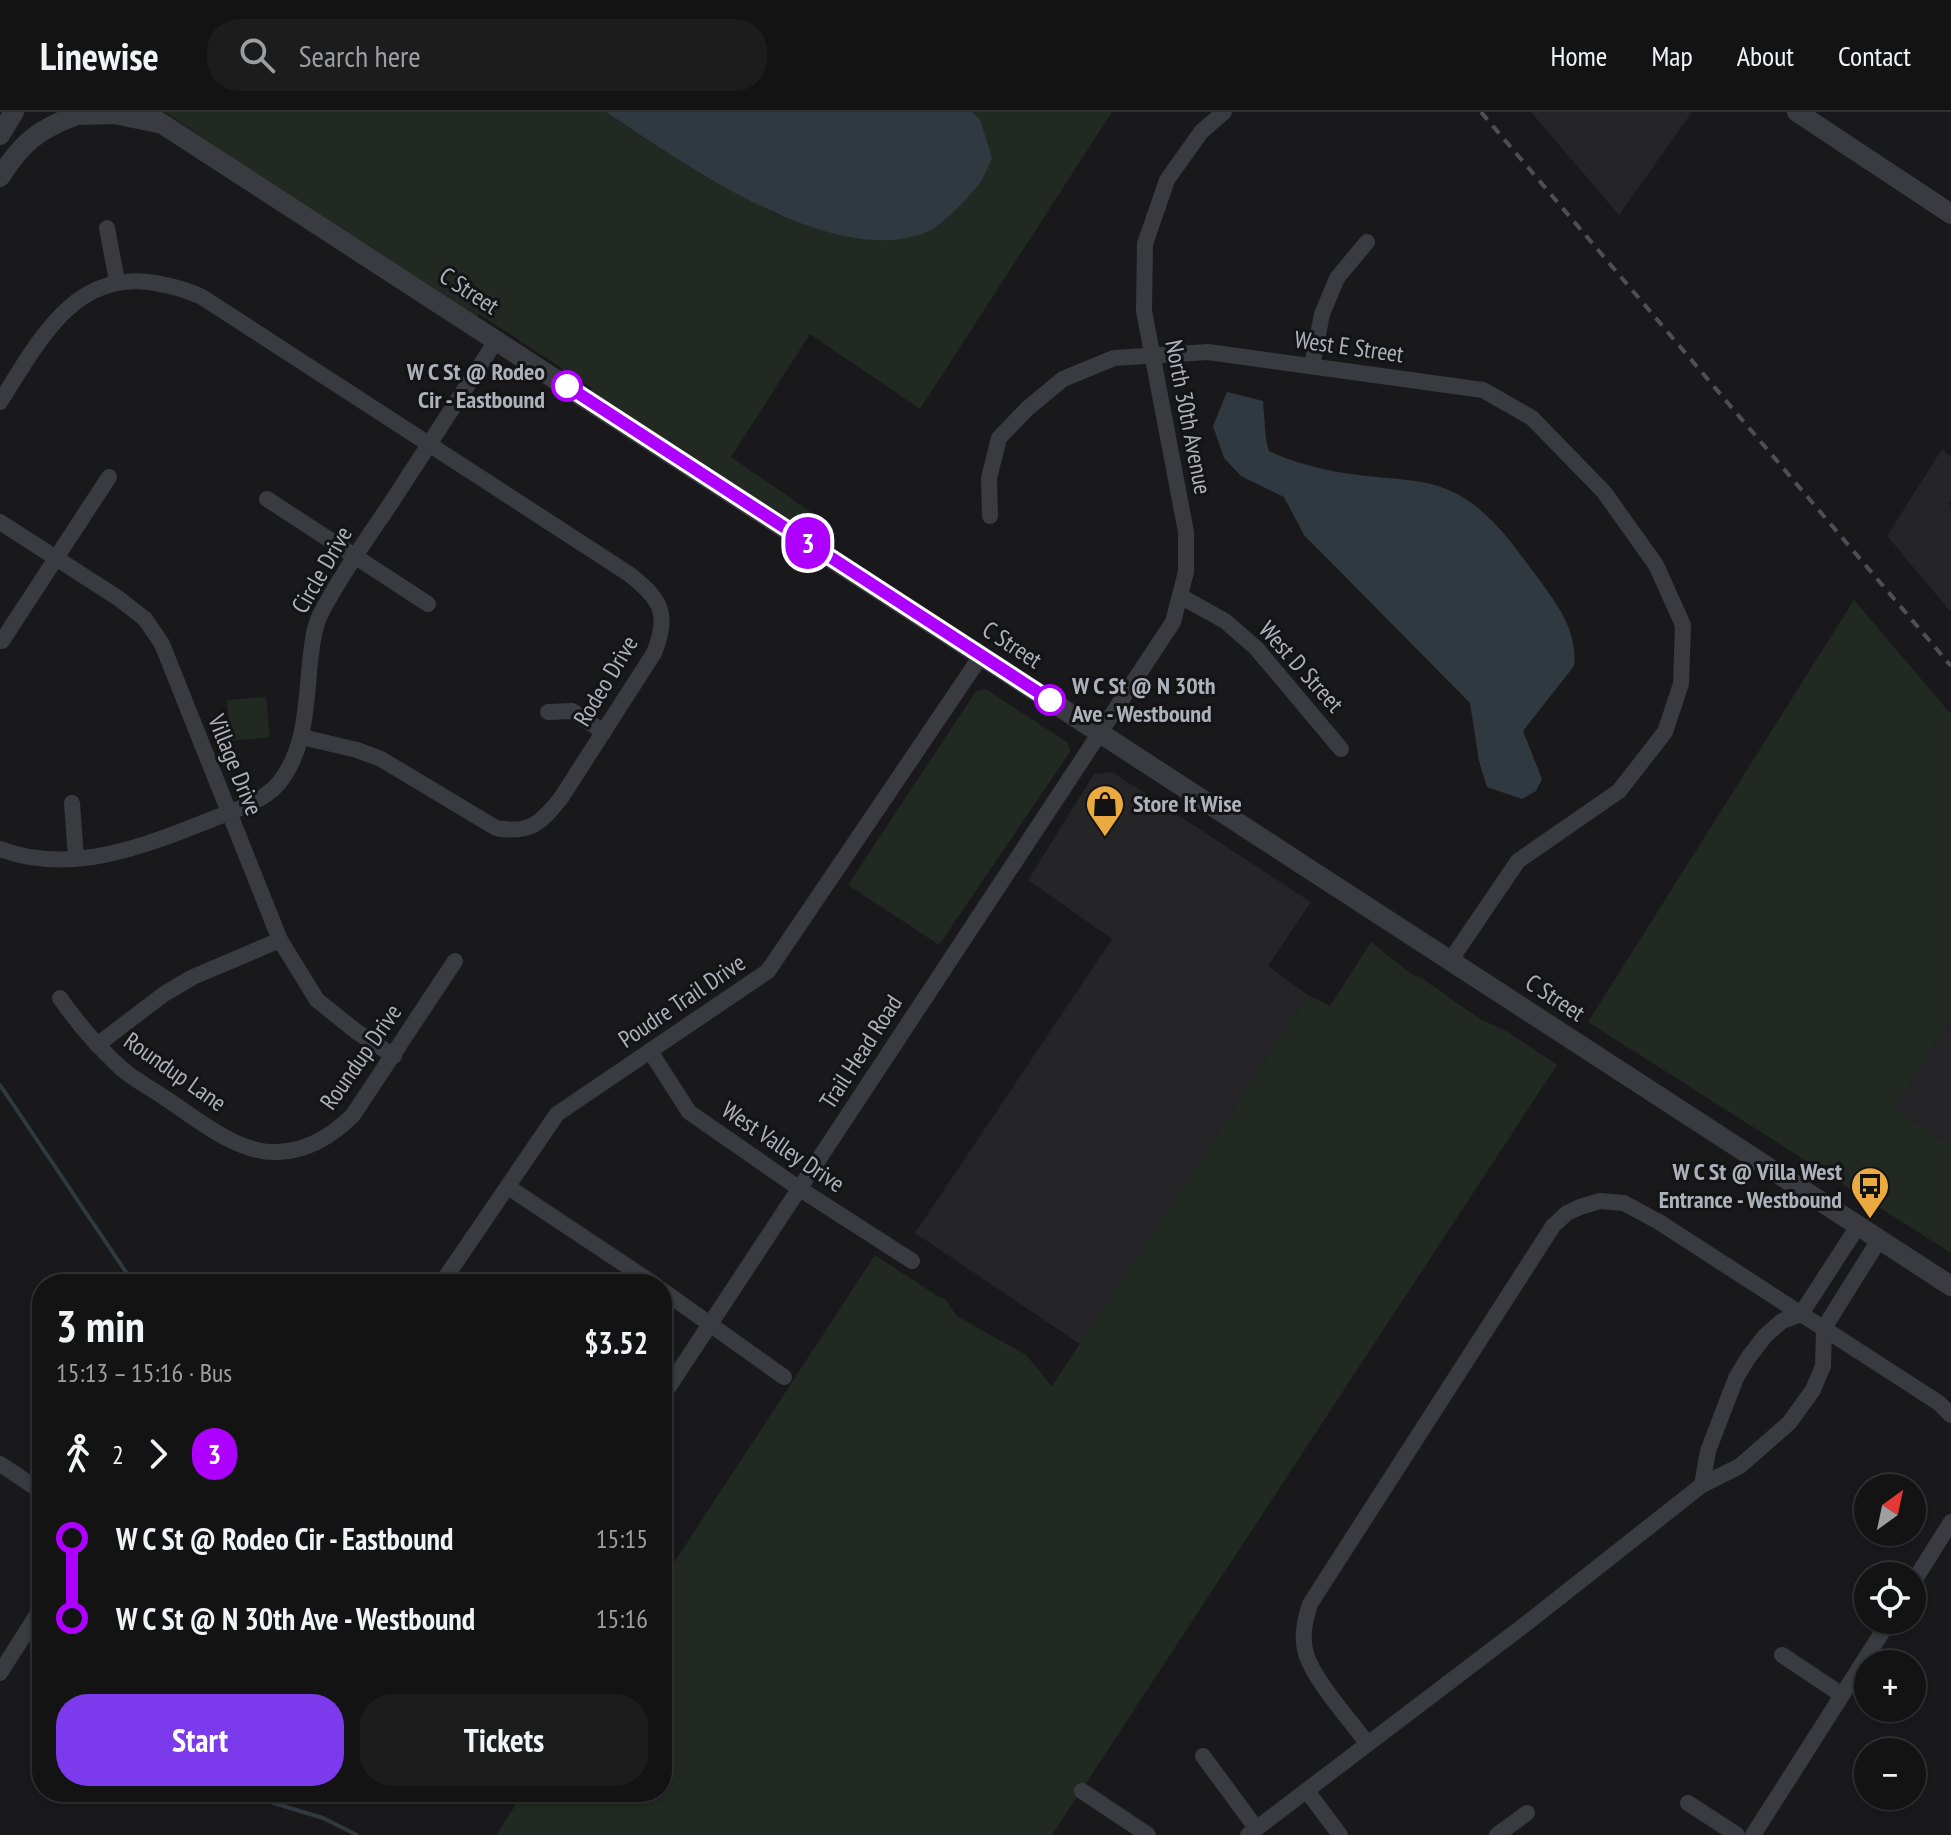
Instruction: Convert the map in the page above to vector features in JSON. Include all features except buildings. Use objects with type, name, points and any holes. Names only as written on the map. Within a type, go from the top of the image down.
[{"type":"street","points":[[0,135],[14,112]]},
{"type":"street","name":"C Street","points":[[50,112],[114,114],[165,124]]},
{"type":"street","name":"C Street","points":[[144,112],[1951,1286]]},
{"type":"street","name":"North 30th Avenue","points":[[1100,733],[1173,622],[1186,572],[1186,532],[1144,311],[1145,244],[1167,180],[1201,132],[1224,112]]},
{"type":"street","points":[[1797,112],[1951,214]]},
{"type":"street","points":[[0,177],[30,137],[80,114]]},
{"type":"street","points":[[107,228],[117,281]]},
{"type":"street","points":[[1312,366],[1322,314],[1337,278],[1367,242]]},
{"type":"street","name":"Rodeo Drive","points":[[0,402],[46,331],[66,308],[90,292],[117,281],[147,281],[188,290],[629,574],[654,596],[662,614],[661,637],[654,653],[546,817],[531,827],[515,832],[496,828],[381,759],[302,737]]},
{"type":"street","name":"Circle Drive","points":[[302,737],[313,636],[319,617],[496,341]]},
{"type":"street","name":"West E Street","points":[[990,516],[989,478],[999,438],[1028,408],[1063,379],[1114,358],[1208,352],[1483,390],[1532,418],[1604,492],[1656,565],[1683,625],[1681,684],[1665,732],[1619,791],[1518,861],[1450,961]]},
{"type":"street","points":[[2,641],[109,477]]},
{"type":"street","points":[[267,499],[428,604]]},
{"type":"street","name":"Village Drive","points":[[0,522],[118,598],[145,619],[162,644],[280,940],[308,990],[357,1032],[394,1056]]},
{"type":"street","name":"West D Street","points":[[1180,596],[1225,621],[1256,648],[1341,749]]},
{"type":"street","name":"Poudre Trail Drive","points":[[448,1274],[557,1114],[768,971],[981,656]]},
{"type":"street","points":[[548,712],[572,711],[604,732]]},
{"type":"street","name":"Trail Head Road","points":[[672,1382],[1100,733]]},
{"type":"street","points":[[0,849],[51,860],[110,855],[157,841],[261,798],[277,786],[291,765],[302,737]]},
{"type":"street","points":[[72,803],[76,858]]},
{"type":"street","points":[[97,1045],[164,994],[193,977],[280,940]]},
{"type":"street","name":"Roundup Drive","points":[[284,1151],[311,1146],[336,1133],[353,1115],[455,961]]},
{"type":"street","name":"Roundup Lane","points":[[60,998],[77,1024],[123,1070],[228,1137],[263,1151],[284,1151]]},
{"type":"street","name":"West Valley Drive","points":[[650,1051],[689,1112],[912,1261]]},
{"type":"street","points":[[508,1187],[639,1274]]},
{"type":"street","points":[[1367,1743],[1306,1655],[1303,1627],[1310,1604],[1553,1226],[1567,1213],[1600,1201],[1624,1203],[1659,1222],[1824,1328],[1939,1403],[1951,1415]]},
{"type":"street","points":[[1702,1485],[1708,1451],[1736,1378],[1765,1336],[1782,1321],[1801,1314],[1858,1226]]},
{"type":"street","points":[[1203,1756],[1252,1831],[1527,1623],[1702,1485],[1740,1466],[1789,1423],[1813,1390],[1823,1366],[1824,1328],[1879,1240]]},
{"type":"street","points":[[672,1297],[784,1377]]},
{"type":"street","points":[[0,1464],[32,1485]]},
{"type":"street","points":[[1926,1562],[1951,1522]]},
{"type":"street","points":[[0,1673],[32,1623]]},
{"type":"street","points":[[1753,1835],[1881,1634]]},
{"type":"street","points":[[1782,1655],[1842,1695]]},
{"type":"street","points":[[1082,1791],[1148,1835]]},
{"type":"street","points":[[1307,1791],[1340,1835]]},
{"type":"street","points":[[1688,1803],[1737,1835]]},
{"type":"street","points":[[1497,1835],[1527,1813]]},
{"type":"shaded area","points":[[165,112],[606,112],[690,167],[778,215],[980,119],[972,112],[1112,112],[920,409],[810,334],[731,457],[834,528],[825,543],[590,391],[592,388],[479,314],[475,318],[284,194]]},
{"type":"shaded area","points":[[606,112],[972,112],[980,119],[992,158],[978,185],[935,228],[891,240],[850,237],[806,225],[761,206],[675,158]]},
{"type":"shaded area","points":[[1531,112],[1692,112],[1619,215]]},
{"type":"shaded area","points":[[1227,392],[1263,401],[1269,451],[1324,469],[1439,486],[1475,506],[1496,524],[1513,545],[1559,609],[1573,642],[1574,666],[1523,731],[1542,779],[1536,791],[1522,799],[1487,787],[1479,761],[1470,703],[1304,535],[1284,497],[1241,476],[1224,458],[1213,426]]},
{"type":"shaded area","points":[[1942,449],[1951,456],[1951,500],[1948,504],[1951,506],[1951,612],[1887,536]]},
{"type":"shaded area","points":[[1854,600],[1951,714],[1951,1017],[1895,1109],[1951,1146],[1951,1253],[1588,1022]]},
{"type":"shaded area","points":[[986,689],[1068,743],[1070,752],[939,945],[848,885],[976,691]]},
{"type":"shaded area","points":[[266,697],[270,737],[231,741],[227,700]]},
{"type":"shaded area","points":[[1112,772],[1311,902],[1268,966],[1308,995],[1080,1344],[915,1233],[1112,939],[1028,880],[1094,774]]},
{"type":"shaded area","points":[[1371,942],[1411,974],[1557,1065],[1052,1835],[496,1835],[517,1802],[672,1802],[672,1566],[875,1255],[944,1298],[957,1316],[1026,1355],[1052,1386],[1308,995],[1330,1006]]},
{"type":"shaded area","points":[[1951,1017],[1951,1146],[1895,1109]]},
{"type":"waterway","points":[[0,1085],[127,1274]]},
{"type":"waterway","points":[[270,1802],[323,1818],[357,1835]]},
{"type":"railway","points":[[1481,112],[1951,666]]},
{"type":"bus line","name":"3","points":[[567,386],[1050,700]]},
{"type":"place","name":"W C St @ Rodeo Cir - Eastbound","points":[[567,386]]},
{"type":"place","name":"W C St @ N 30th Ave - Westbound","points":[[1050,700]]},
{"type":"place","name":"Store It Wise","points":[[1105,838]]},
{"type":"place","name":"W C St @ Villa West Entrance - Westbound","points":[[1870,1220]]}]
